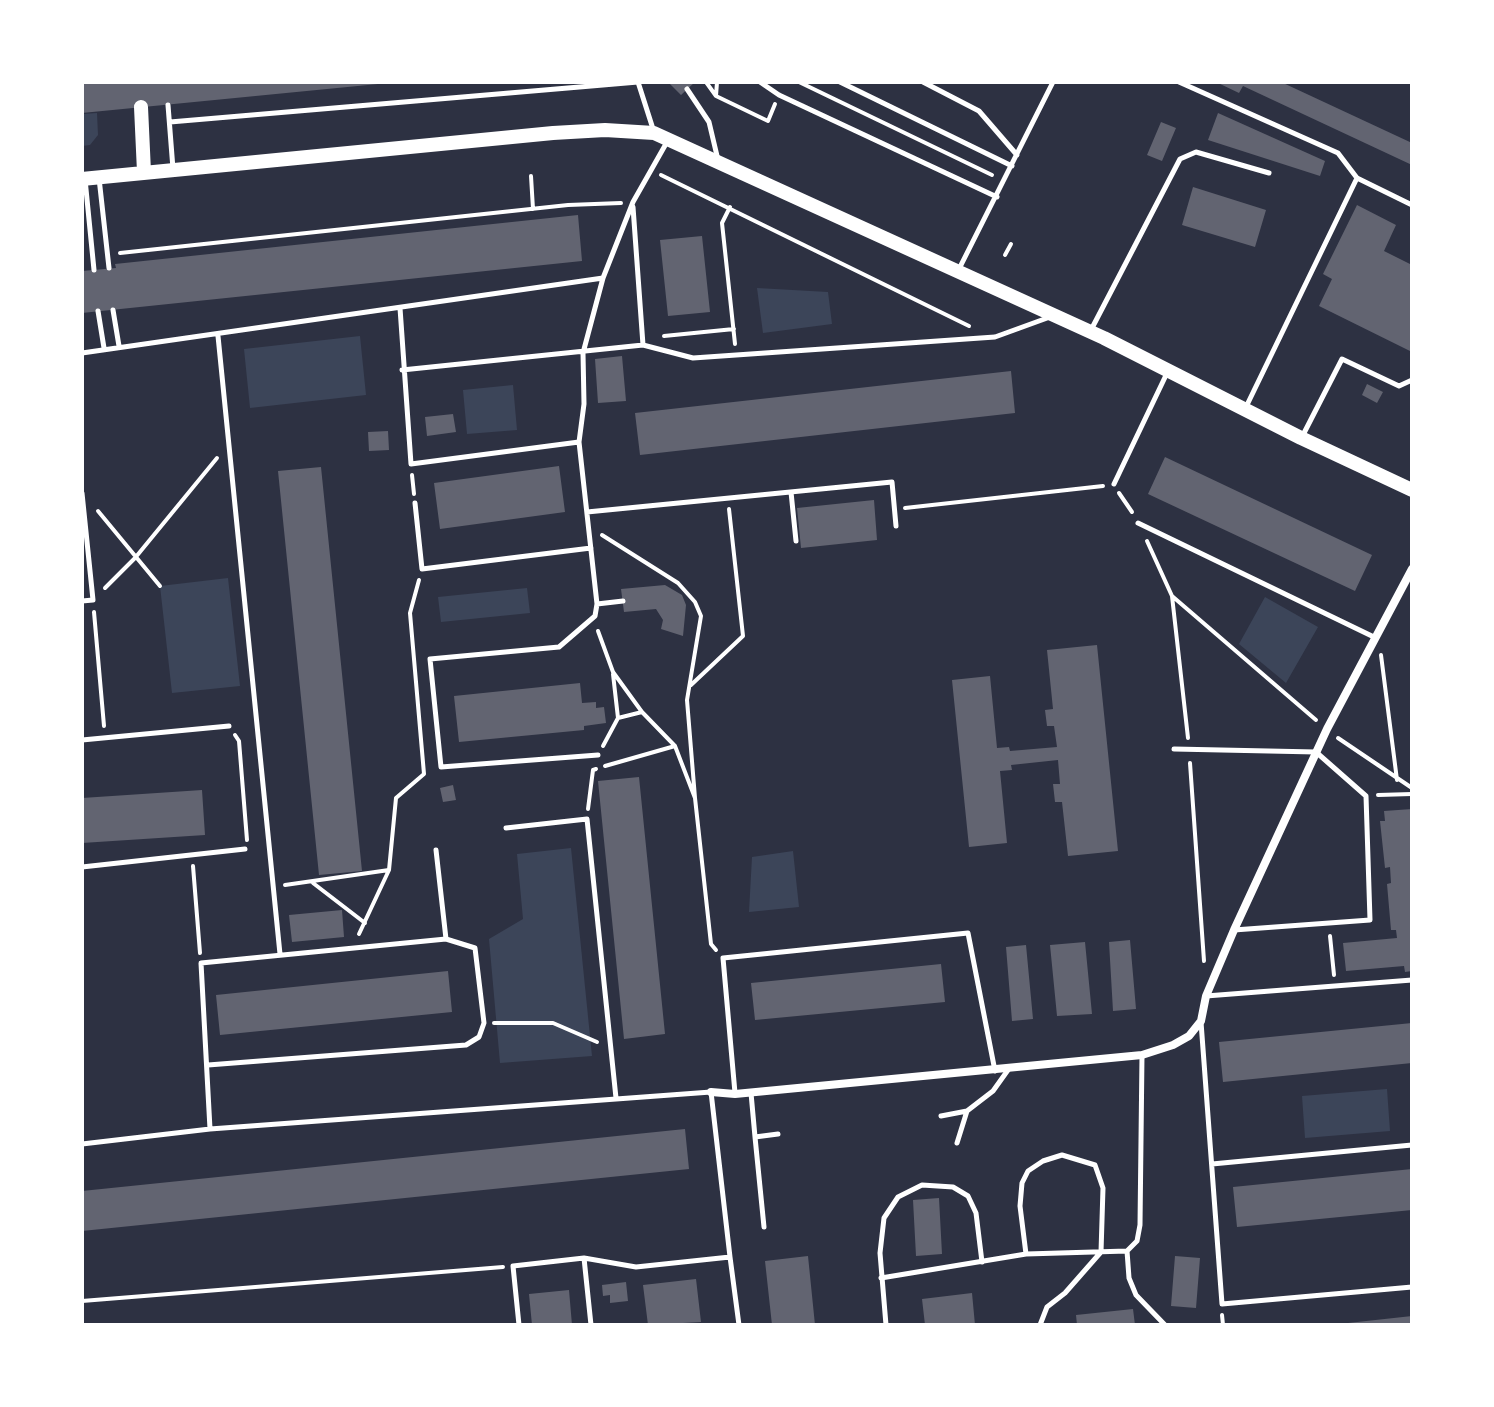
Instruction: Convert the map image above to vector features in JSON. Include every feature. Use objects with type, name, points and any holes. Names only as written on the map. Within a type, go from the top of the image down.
[{"type":"main road","points":[[141,107],[144,172]]},
{"type":"main road","points":[[89,178],[553,133],[605,130],[654,133],[1091,331],[1301,438],[1412,490]]},
{"type":"street","points":[[711,1092],[735,1094],[1142,1055],[1189,1036],[1201,1021],[1206,996],[1234,930],[1316,752],[1412,569]]},
{"type":"lane","points":[[170,122],[638,82],[654,133]]},
{"type":"lane","points":[[760,82],[779,95],[997,197]]},
{"type":"lane","points":[[840,82],[1012,166]]},
{"type":"lane","points":[[923,82],[979,111],[1017,155]]},
{"type":"lane","points":[[958,270],[1053,82]]},
{"type":"lane","points":[[1179,82],[1338,153],[1357,178],[1412,205]]},
{"type":"lane","points":[[687,89],[709,122],[718,160]]},
{"type":"lane","points":[[168,105],[173,170]]},
{"type":"lane","points":[[598,755],[441,767],[430,659],[559,647],[595,616],[597,604],[579,442],[584,404],[583,353],[603,278],[633,202],[670,138]]},
{"type":"lane","points":[[1091,331],[1180,159],[1196,152],[1269,173]]},
{"type":"lane","points":[[89,178],[94,270]]},
{"type":"lane","points":[[89,178],[109,268]]},
{"type":"lane","points":[[1245,409],[1357,178]]},
{"type":"lane","points":[[633,202],[643,342]]},
{"type":"lane","points":[[82,353],[218,336],[603,278]]},
{"type":"lane","points":[[400,308],[411,464],[579,442]]},
{"type":"lane","points":[[113,310],[119,346]]},
{"type":"lane","points":[[98,311],[104,348]]},
{"type":"lane","points":[[402,370],[583,353],[643,342],[693,358],[995,337],[1055,315]]},
{"type":"lane","points":[[218,336],[280,954]]},
{"type":"lane","points":[[1301,438],[1342,359],[1399,386],[1412,380]]},
{"type":"lane","points":[[1114,484],[1168,371]]},
{"type":"lane","points":[[587,512],[892,482],[896,526]]},
{"type":"lane","points":[[791,492],[796,541]]},
{"type":"lane","points":[[82,493],[93,600],[82,601]]},
{"type":"lane","points":[[415,503],[422,569],[591,548]]},
{"type":"lane","points":[[1138,523],[1378,635]]},
{"type":"lane","points":[[597,604],[623,601]]},
{"type":"lane","points":[[82,740],[229,726]]},
{"type":"lane","points":[[1174,749],[1316,752],[1366,796],[1370,920],[1234,930]]},
{"type":"lane","points":[[506,828],[587,819],[616,1098]]},
{"type":"lane","points":[[82,867],[245,849]]},
{"type":"lane","points":[[436,850],[446,939]]},
{"type":"lane","points":[[735,1094],[723,958],[968,933],[995,1071]]},
{"type":"lane","points":[[208,1065],[466,1045],[479,1037],[484,1023],[475,948],[446,939],[351,951],[280,954],[201,963],[210,1129]]},
{"type":"lane","points":[[1206,996],[1412,980]]},
{"type":"lane","points":[[1201,1021],[1222,1304],[1412,1287]]},
{"type":"lane","points":[[881,1278],[1026,1254],[1127,1251],[1137,1241],[1140,1225],[1142,1055]]},
{"type":"lane","points":[[941,1116],[967,1111],[993,1091],[1008,1070]]},
{"type":"lane","points":[[82,1144],[210,1129],[711,1092],[739,1325]]},
{"type":"lane","points":[[751,1092],[764,1227]]},
{"type":"lane","points":[[957,1143],[967,1111]]},
{"type":"lane","points":[[755,1137],[778,1134]]},
{"type":"lane","points":[[1212,1164],[1412,1145]]},
{"type":"lane","points":[[1026,1254],[1020,1206],[1022,1183],[1028,1171],[1043,1161],[1062,1155],[1095,1165],[1103,1188],[1101,1252],[1065,1293],[1047,1307],[1040,1325]]},
{"type":"lane","points":[[886,1325],[881,1278],[884,1218],[898,1197],[922,1185],[953,1187],[968,1196],[976,1213],[982,1262]]},
{"type":"lane","points":[[1127,1251],[1129,1278],[1136,1295],[1165,1325]]},
{"type":"lane","points":[[519,1325],[513,1266],[584,1258],[636,1267],[730,1257]]},
{"type":"lane","points":[[584,1258],[591,1325]]},
{"type":"path","points":[[706,82],[716,96],[768,121]]},
{"type":"path","points":[[716,96],[717,82]]},
{"type":"path","points":[[799,82],[1004,181]]},
{"type":"path","points":[[651,170],[995,337]]},
{"type":"path","points":[[531,176],[533,209]]},
{"type":"path","points":[[93,256],[533,209],[633,202]]},
{"type":"path","points":[[730,207],[722,223],[737,354]]},
{"type":"path","points":[[1005,255],[1011,244]]},
{"type":"path","points":[[968,325],[971,318]]},
{"type":"path","points":[[643,342],[734,329]]},
{"type":"path","points":[[105,737],[93,600],[135,558],[228,444]]},
{"type":"path","points":[[411,464],[415,503]]},
{"type":"path","points":[[894,510],[1114,484],[1138,523],[1172,596],[1189,749],[1204,965]]},
{"type":"path","points":[[689,686],[743,636],[728,499]]},
{"type":"path","points":[[91,503],[160,586]]},
{"type":"path","points":[[589,526],[678,583],[695,602],[701,616],[687,700],[711,944],[723,958]]},
{"type":"path","points":[[351,951],[389,870],[396,798],[424,774],[410,613],[422,569]]},
{"type":"path","points":[[1172,596],[1327,729],[1412,791]]},
{"type":"path","points":[[595,616],[599,637],[613,672],[642,712],[675,746],[695,798]]},
{"type":"path","points":[[1378,635],[1397,780]]},
{"type":"path","points":[[598,755],[618,718],[613,672]]},
{"type":"path","points":[[618,718],[642,712]]},
{"type":"path","points":[[229,726],[239,741],[249,833],[245,849]]},
{"type":"path","points":[[587,819],[593,770],[675,746]]},
{"type":"path","points":[[1366,796],[1412,791]]},
{"type":"path","points":[[192,856],[201,963]]},
{"type":"path","points":[[274,887],[389,870]]},
{"type":"path","points":[[311,882],[365,923]]},
{"type":"path","points":[[1329,923],[1335,986]]},
{"type":"path","points":[[484,1023],[553,1023],[610,1047]]},
{"type":"path","points":[[82,1301],[513,1266]]},
{"type":"shaded area","points":[[97,113],[98,135],[90,145],[82,146],[82,114]]},
{"type":"shaded area","points":[[757,288],[828,292],[832,324],[763,333]]},
{"type":"shaded area","points":[[360,336],[366,395],[250,408],[244,349]]},
{"type":"shaded area","points":[[513,385],[517,430],[467,434],[463,390]]},
{"type":"shaded area","points":[[228,578],[240,686],[172,693],[160,586]]},
{"type":"shaded area","points":[[527,588],[530,613],[441,622],[438,597]]},
{"type":"shaded area","points":[[1265,597],[1318,627],[1286,683],[1239,644]]},
{"type":"shaded area","points":[[571,848],[592,1056],[500,1063],[489,939],[523,919],[517,854]]},
{"type":"shaded area","points":[[793,851],[799,907],[749,912],[752,857]]},
{"type":"shaded area","points":[[1387,1089],[1390,1131],[1305,1138],[1302,1096]]},
{"type":"building","points":[[82,82],[377,82],[378,84],[82,113]]},
{"type":"building","points":[[668,82],[695,82],[681,95]]},
{"type":"building","points":[[1216,82],[1281,82],[1412,143],[1412,165],[1243,86],[1239,93]]},
{"type":"building","points":[[1218,113],[1325,161],[1320,176],[1208,140]]},
{"type":"building","points":[[1161,122],[1176,128],[1162,161],[1147,155]]},
{"type":"building","points":[[1193,187],[1266,210],[1255,247],[1182,225]]},
{"type":"building","points":[[1357,205],[1396,225],[1384,251],[1412,265],[1412,352],[1319,306],[1332,279],[1323,274]]},
{"type":"building","points":[[578,215],[582,261],[82,313],[82,271],[116,268],[115,264]]},
{"type":"building","points":[[702,236],[710,312],[668,316],[660,240]]},
{"type":"building","points":[[622,356],[626,401],[598,403],[595,359]]},
{"type":"building","points":[[1011,371],[1015,413],[640,455],[635,413]]},
{"type":"building","points":[[1367,384],[1383,392],[1377,403],[1362,395]]},
{"type":"building","points":[[453,414],[456,432],[427,436],[425,417]]},
{"type":"building","points":[[388,431],[389,450],[369,451],[368,432]]},
{"type":"building","points":[[1165,457],[1372,555],[1355,591],[1148,494]]},
{"type":"building","points":[[559,466],[565,512],[440,529],[434,483]]},
{"type":"building","points":[[321,467],[362,871],[319,875],[278,471]]},
{"type":"building","points":[[874,500],[877,540],[801,548],[797,508]]},
{"type":"building","points":[[665,585],[682,595],[686,605],[683,636],[661,629],[663,620],[656,609],[624,612],[621,589]]},
{"type":"building","points":[[1097,645],[1118,851],[1068,856],[1062,802],[1055,802],[1053,784],[1060,784],[1058,760],[1011,765],[1012,770],[1000,771],[1007,843],[969,847],[952,680],[990,676],[997,748],[1009,747],[1010,751],[1057,747],[1054,726],[1047,726],[1045,710],[1053,709],[1047,650]]},
{"type":"building","points":[[580,683],[582,703],[596,702],[596,708],[604,707],[606,723],[584,726],[584,730],[459,742],[454,696]]},
{"type":"building","points":[[639,777],[665,1034],[624,1039],[598,781]]},
{"type":"building","points":[[453,785],[456,800],[443,802],[440,788]]},
{"type":"building","points":[[202,790],[205,835],[82,843],[82,798]]},
{"type":"building","points":[[1412,809],[1412,971],[1405,972],[1404,966],[1346,971],[1343,943],[1397,938],[1396,930],[1391,930],[1387,884],[1391,883],[1390,867],[1385,868],[1380,821],[1385,821],[1384,811]]},
{"type":"building","points":[[342,910],[344,937],[292,942],[289,915]]},
{"type":"building","points":[[1130,940],[1136,1009],[1113,1011],[1109,942]]},
{"type":"building","points":[[1085,942],[1092,1014],[1057,1016],[1050,945]]},
{"type":"building","points":[[1026,945],[1033,1019],[1012,1021],[1006,947]]},
{"type":"building","points":[[941,964],[945,1002],[755,1020],[751,983]]},
{"type":"building","points":[[448,971],[452,1012],[220,1035],[216,995]]},
{"type":"building","points":[[1412,1023],[1412,1063],[1223,1082],[1219,1042]]},
{"type":"building","points":[[685,1129],[689,1169],[82,1231],[82,1191]]},
{"type":"building","points":[[1412,1169],[1412,1210],[1237,1227],[1233,1187]]},
{"type":"building","points":[[939,1198],[942,1254],[916,1256],[913,1200]]},
{"type":"building","points":[[808,1256],[815,1325],[772,1325],[765,1261]]},
{"type":"building","points":[[1175,1256],[1200,1258],[1196,1308],[1171,1306]]},
{"type":"building","points":[[696,1279],[701,1322],[648,1325],[643,1285]]},
{"type":"building","points":[[626,1282],[628,1301],[610,1303],[610,1295],[603,1296],[602,1285]]},
{"type":"building","points":[[569,1290],[572,1325],[532,1325],[529,1294]]},
{"type":"building","points":[[972,1293],[975,1325],[925,1325],[922,1299]]},
{"type":"building","points":[[1133,1309],[1135,1325],[1077,1325],[1076,1315]]},
{"type":"building","points":[[1412,1316],[1412,1325],[1348,1325],[1348,1323]]}]
